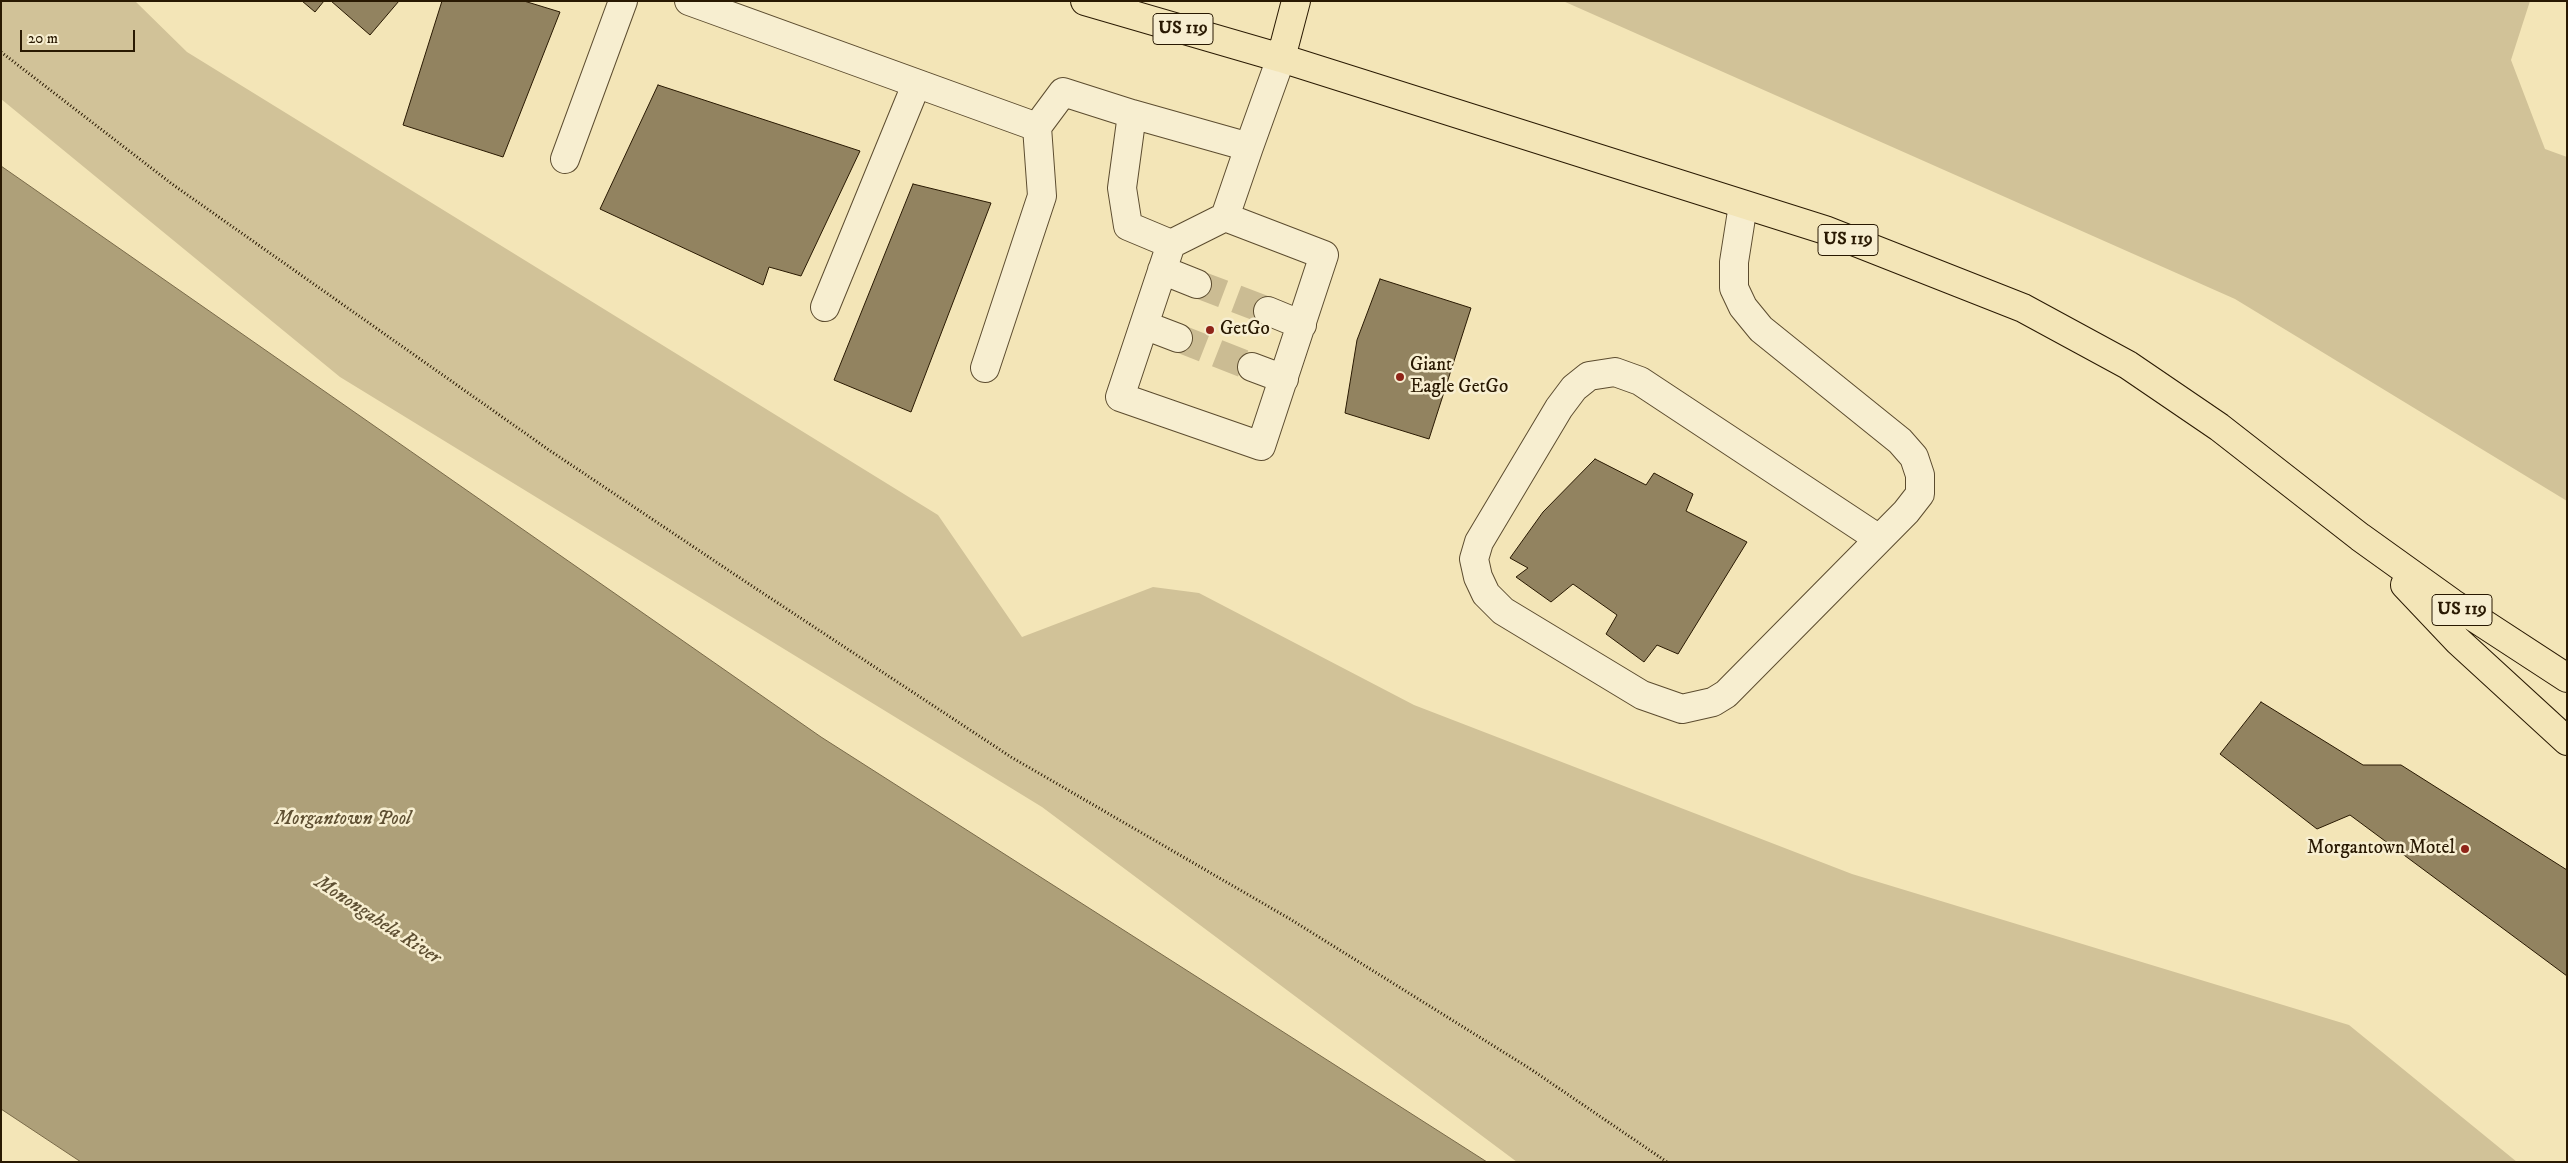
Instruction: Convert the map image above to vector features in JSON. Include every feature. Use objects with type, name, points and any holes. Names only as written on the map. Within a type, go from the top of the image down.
[{"type":"main road","name":"US 119","points":[[1084,1],[1281,58],[1824,230],[2023,308],[2128,365],[2219,427],[2360,537],[2452,603],[2567,678]]},
{"type":"main road","points":[[1281,58],[1296,1]]},
{"type":"main road","points":[[2360,537],[2458,641],[2567,741]]},
{"type":"lane","points":[[565,159],[623,1]]},
{"type":"lane","points":[[689,1],[916,85],[1037,127]]},
{"type":"lane","points":[[1226,217],[1324,255],[1261,446],[1120,397],[1171,244],[1226,217],[1281,58]]},
{"type":"lane","points":[[825,307],[916,85]]},
{"type":"lane","points":[[985,368],[1042,196],[1037,127],[1064,92],[1132,114],[1249,147]]},
{"type":"lane","points":[[1132,114],[1122,188],[1128,226],[1171,244]]},
{"type":"lane","points":[[1744,205],[1734,262],[1734,288],[1743,307],[1761,329],[1893,435],[1914,457],[1920,475],[1920,494],[1906,512],[1726,694],[1713,702],[1682,709],[1642,695],[1503,611],[1486,594],[1474,559],[1479,542],[1559,408],[1574,388],[1589,376],[1615,372],[1640,381],[1879,539]]},
{"type":"lane","points":[[1162,270],[1197,284]]},
{"type":"lane","points":[[1268,312],[1302,325]]},
{"type":"lane","points":[[1144,325],[1178,338]]},
{"type":"lane","points":[[1252,367],[1284,379]]},
{"type":"path","points":[[1,52],[172,184],[549,450],[727,569],[1011,757],[1290,919],[1529,1068],[1667,1162]]},
{"type":"shaded area","points":[[1,1],[135,1],[187,52],[938,515],[1022,637],[1153,587],[1199,593],[1414,705],[1852,874],[2349,1025],[2517,1162],[1517,1162],[1042,807],[340,377],[1,99]]},
{"type":"shaded area","points":[[1563,1],[2530,1],[2511,60],[2545,149],[2567,157],[2567,501],[2235,299]]},
{"type":"water","name":"Morgantown Pool","points":[[1,166],[821,737],[1487,1162],[81,1162],[1,1109]]},
{"type":"building","points":[[302,1],[324,1],[315,12]]},
{"type":"building","points":[[331,1],[399,1],[370,35]]},
{"type":"building","points":[[442,1],[524,1],[560,12],[503,157],[403,125]]},
{"type":"building","points":[[658,85],[860,151],[801,276],[769,267],[763,285],[600,209]]},
{"type":"building","points":[[913,184],[991,203],[911,412],[834,380]]},
{"type":"building","name":"Giant Eagle GetGo","points":[[1380,279],[1471,308],[1429,439],[1345,413],[1357,340]]},
{"type":"building","points":[[1595,459],[1646,485],[1654,473],[1693,494],[1686,511],[1747,542],[1678,654],[1657,645],[1644,662],[1606,634],[1617,615],[1573,584],[1551,602],[1516,577],[1528,568],[1510,558],[1543,512]]},
{"type":"building","name":"Morgantown Motel","points":[[2261,702],[2363,765],[2401,765],[2567,870],[2567,976],[2350,815],[2317,829],[2220,754]]},
{"type":"tunnel","points":[[1197,284],[1268,311]]},
{"type":"tunnel","points":[[1178,338],[1252,367]]},
{"type":"place","name":"GetGo","points":[[1210,330]]},
{"type":"place","name":"Giant Eagle GetGo","points":[[1400,377]]},
{"type":"place","name":"Morgantown Motel","points":[[2465,849]]},
{"type":"water label","name":"Monongahela River","points":[[377,921]]}]
